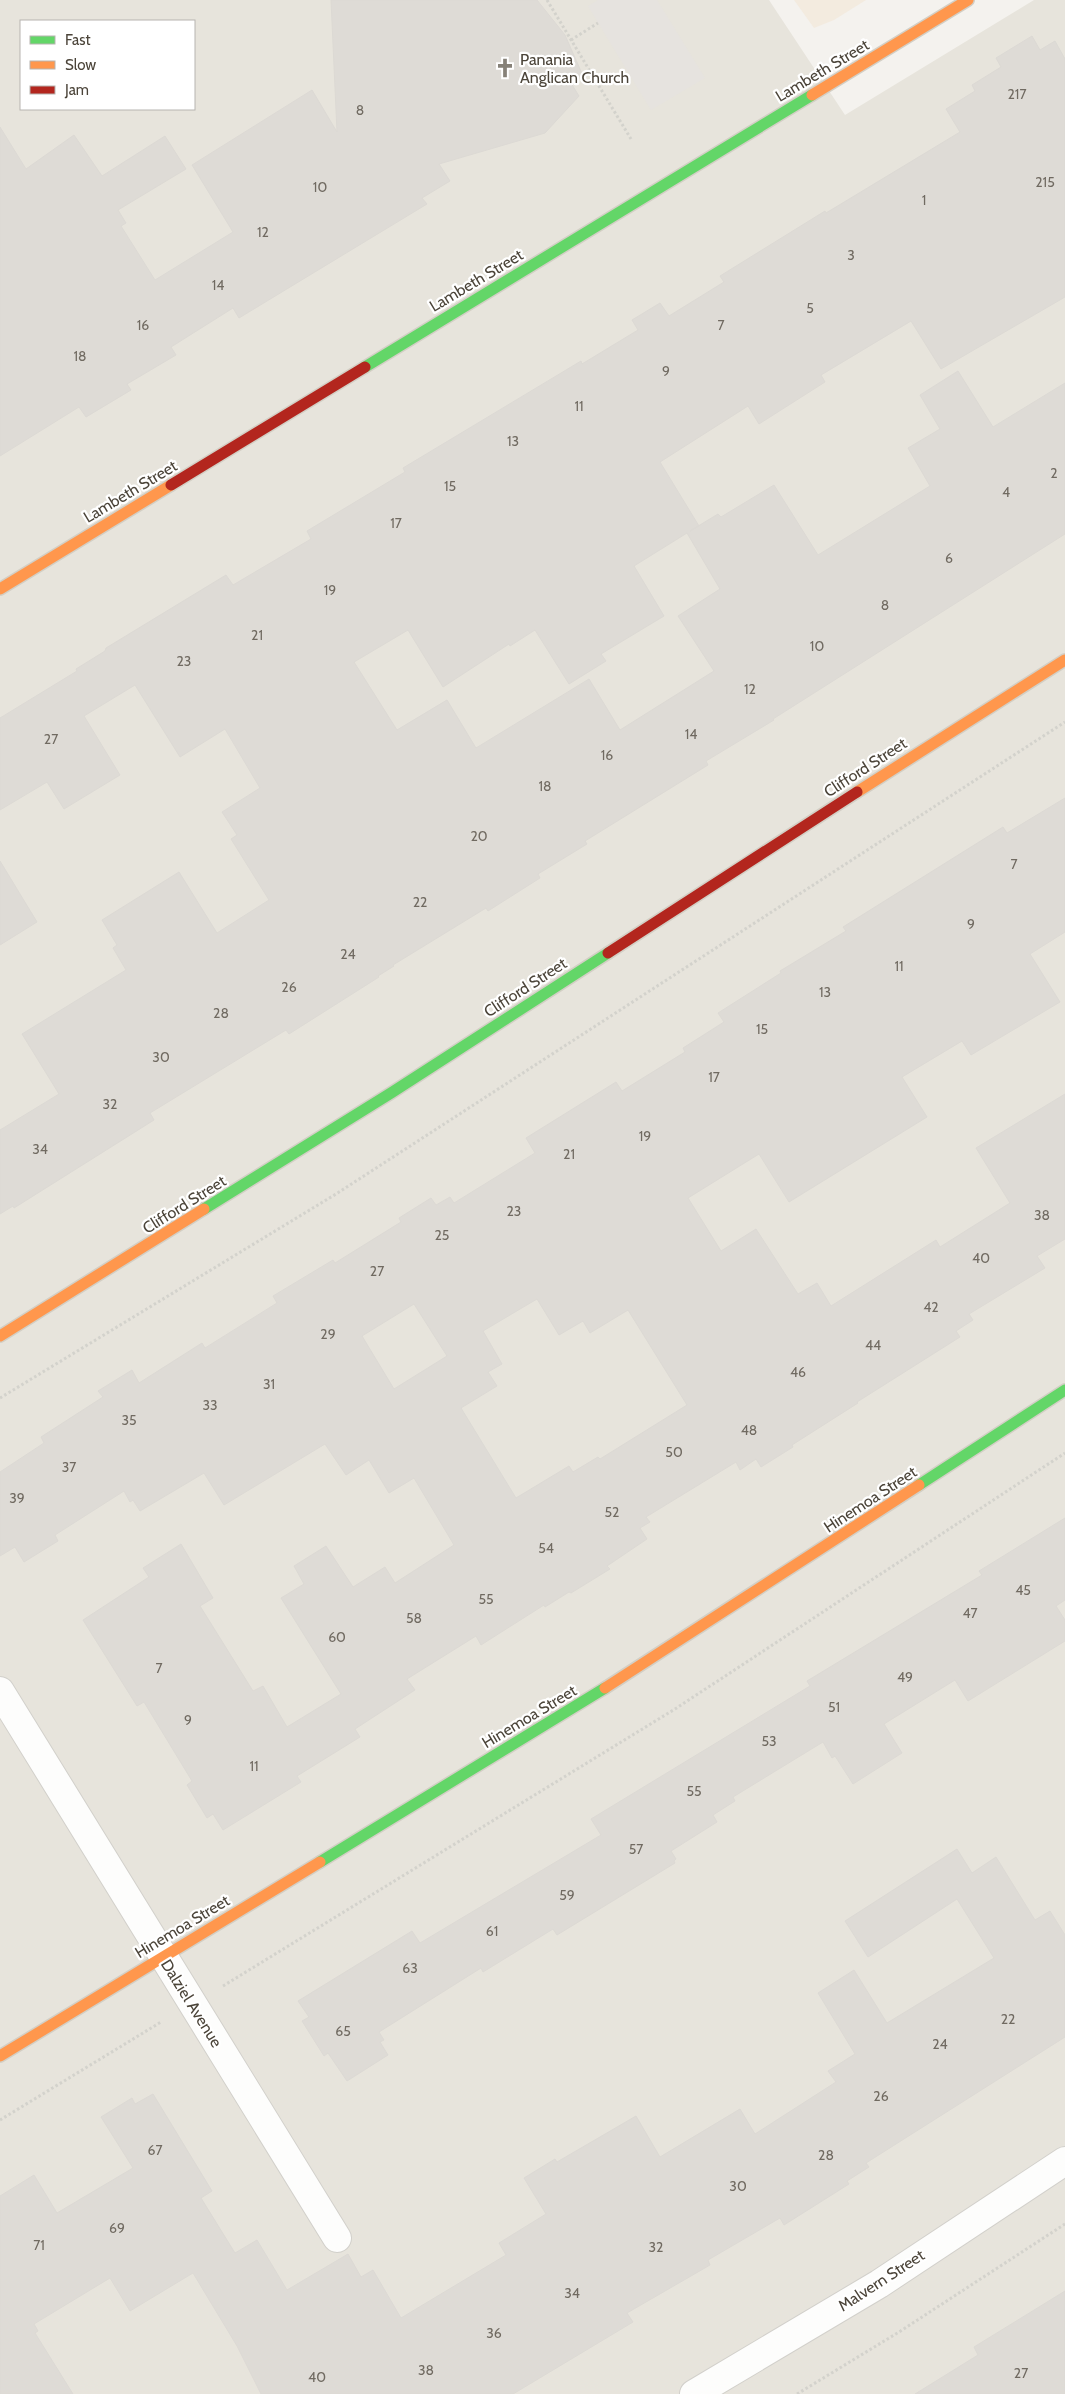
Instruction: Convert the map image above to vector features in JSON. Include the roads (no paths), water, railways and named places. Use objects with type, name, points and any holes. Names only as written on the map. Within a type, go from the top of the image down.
[{"type":"street","name":"Lambeth Street","points":[[0,589],[968,0]]},
{"type":"street","name":"Clifford Street","points":[[0,1336],[391,1094],[940,738],[1065,660]]},
{"type":"street","name":"Hinemoa Street","points":[[0,2056],[636,1670],[1065,1390]]},
{"type":"street","name":"Dalziel Avenue","points":[[0,1691],[337,2238]]},
{"type":"street","name":"Malvern Street","points":[[694,2394],[878,2284],[1065,2161]]},
{"type":"place","name":"Panania Anglican Church","points":[[505,68]]}]
